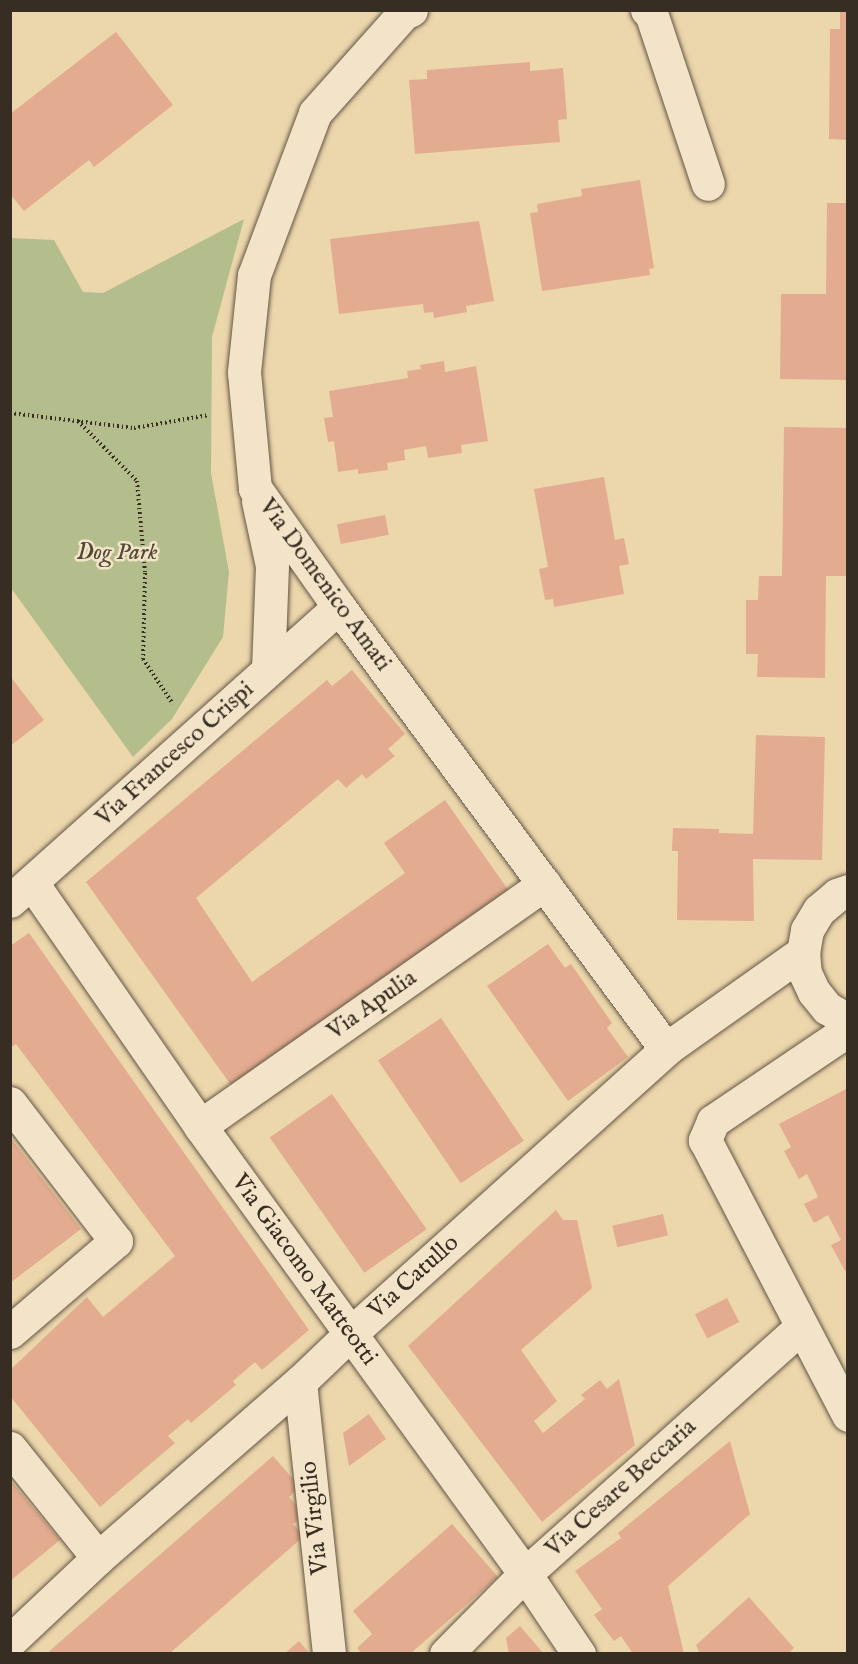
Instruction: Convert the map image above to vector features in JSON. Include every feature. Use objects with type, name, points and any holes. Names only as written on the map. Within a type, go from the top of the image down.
[{"type":"street","name":"Via Domenico Amati","points":[[411,10],[404,13],[315,113],[254,275],[244,372],[255,488],[339,607],[666,1049]]},
{"type":"street","points":[[647,10],[651,13],[708,184]]},
{"type":"street","points":[[255,488],[272,566],[268,669]]},
{"type":"street","name":"Via Francesco Crispi","points":[[21,892],[339,607]]},
{"type":"street","name":"Via Apulia","points":[[200,1126],[544,884]]},
{"type":"street","points":[[848,891],[837,895],[819,910],[807,930],[803,952],[806,973],[813,992],[826,1008],[848,1020]]},
{"type":"street","name":"Via Giacomo Matteotti","points":[[21,892],[200,1126],[525,1574],[579,1653]]},
{"type":"street","name":"Via Catullo","points":[[10,1641],[98,1558],[300,1383],[350,1334],[666,1049],[803,952]]},
{"type":"street","points":[[848,1030],[713,1121],[705,1140],[800,1328],[848,1415]]},
{"type":"street","points":[[10,1103],[116,1241],[10,1332]]},
{"type":"street","name":"Via Cesare Beccaria","points":[[457,1649],[525,1574],[800,1328]]},
{"type":"street","name":"Via Virgilio","points":[[300,1383],[329,1653]]},
{"type":"street","points":[[10,1448],[98,1558]]},
{"type":"path","points":[[10,413],[134,428],[212,415],[248,412]]},
{"type":"path","points":[[78,421],[137,481],[145,573],[143,659],[177,711]]},
{"type":"green space","name":"Dog Park","points":[[244,219],[212,337],[211,473],[229,572],[223,637],[172,719],[133,757],[11,588],[11,238],[54,240],[83,292],[103,293]]},
{"type":"building","points":[[840,10],[848,10],[848,140],[829,139],[830,29],[840,29]]},
{"type":"building","points":[[116,32],[173,105],[94,167],[89,160],[24,211],[10,194],[10,114]]},
{"type":"building","points":[[530,62],[530,71],[563,68],[567,119],[558,120],[560,142],[415,154],[409,80],[427,79],[427,70]]},
{"type":"building","points":[[640,180],[654,268],[649,269],[650,275],[542,291],[530,213],[538,212],[537,204],[582,196],[581,189]]},
{"type":"building","points":[[827,203],[848,203],[848,380],[780,379],[781,294],[826,294]]},
{"type":"building","points":[[479,221],[494,301],[466,306],[467,312],[434,318],[433,312],[424,313],[423,304],[339,314],[330,239]]},
{"type":"building","points":[[444,361],[445,372],[476,366],[488,441],[461,445],[462,453],[428,458],[426,446],[404,450],[405,460],[387,463],[388,470],[358,474],[358,469],[338,472],[334,441],[328,442],[324,418],[333,417],[329,391],[408,378],[407,371],[421,369],[420,365]]},
{"type":"building","points":[[784,427],[848,428],[848,576],[826,576],[825,678],[757,677],[758,654],[746,654],[746,600],[758,600],[759,576],[782,576]]},
{"type":"building","points":[[604,477],[615,540],[624,538],[629,564],[619,566],[624,594],[554,607],[553,599],[545,600],[539,569],[548,567],[534,489]]},
{"type":"building","points":[[385,515],[389,535],[341,544],[337,524]]},
{"type":"building","points":[[352,670],[405,734],[388,749],[395,756],[366,779],[362,774],[346,788],[338,779],[196,898],[252,982],[405,873],[384,843],[445,800],[509,891],[233,1088],[86,882],[327,680],[332,686]]},
{"type":"building","points":[[10,676],[44,720],[10,746]]},
{"type":"building","points":[[756,735],[825,737],[822,860],[753,859],[754,921],[677,920],[678,851],[672,851],[673,828],[719,829],[719,833],[753,834]]},
{"type":"building","points":[[29,933],[309,1330],[262,1370],[255,1362],[233,1381],[236,1385],[191,1423],[188,1419],[168,1436],[175,1443],[100,1507],[10,1396],[10,1370],[87,1297],[103,1317],[175,1256],[16,1044],[10,1048],[10,946]]},
{"type":"building","points":[[548,944],[565,968],[571,964],[612,1023],[607,1028],[628,1057],[568,1101],[487,986]]},
{"type":"building","points":[[441,1018],[524,1141],[461,1183],[378,1060]]},
{"type":"building","points":[[848,1088],[848,1270],[845,1271],[831,1245],[841,1240],[828,1215],[814,1223],[804,1204],[818,1197],[807,1174],[799,1179],[784,1151],[791,1147],[779,1124]]},
{"type":"building","points":[[332,1094],[427,1229],[364,1273],[270,1138]]},
{"type":"building","points":[[10,1137],[81,1229],[10,1283]]},
{"type":"building","points":[[556,1210],[563,1220],[577,1220],[592,1288],[521,1350],[557,1401],[534,1421],[543,1433],[585,1399],[581,1395],[600,1380],[607,1389],[619,1379],[635,1445],[542,1522],[408,1346]]},
{"type":"building","points":[[663,1214],[668,1235],[617,1247],[612,1226]]},
{"type":"building","points":[[727,1298],[739,1322],[707,1338],[695,1314]]},
{"type":"building","points":[[369,1414],[386,1439],[349,1466],[343,1433]]},
{"type":"building","points":[[730,1441],[750,1514],[668,1586],[684,1654],[633,1654],[621,1636],[614,1641],[594,1615],[602,1609],[575,1571],[621,1538],[618,1533]]},
{"type":"building","points":[[273,1456],[300,1487],[289,1497],[305,1515],[293,1524],[304,1536],[169,1654],[46,1654]]},
{"type":"building","points":[[10,1480],[60,1540],[10,1581]]},
{"type":"building","points":[[452,1524],[498,1577],[410,1654],[362,1654],[357,1648],[372,1634],[353,1611]]},
{"type":"building","points":[[749,1597],[794,1648],[788,1654],[700,1654],[696,1645]]},
{"type":"building","points":[[520,1626],[544,1654],[509,1654],[506,1638]]},
{"type":"building","points":[[299,1641],[310,1654],[284,1654]]}]
